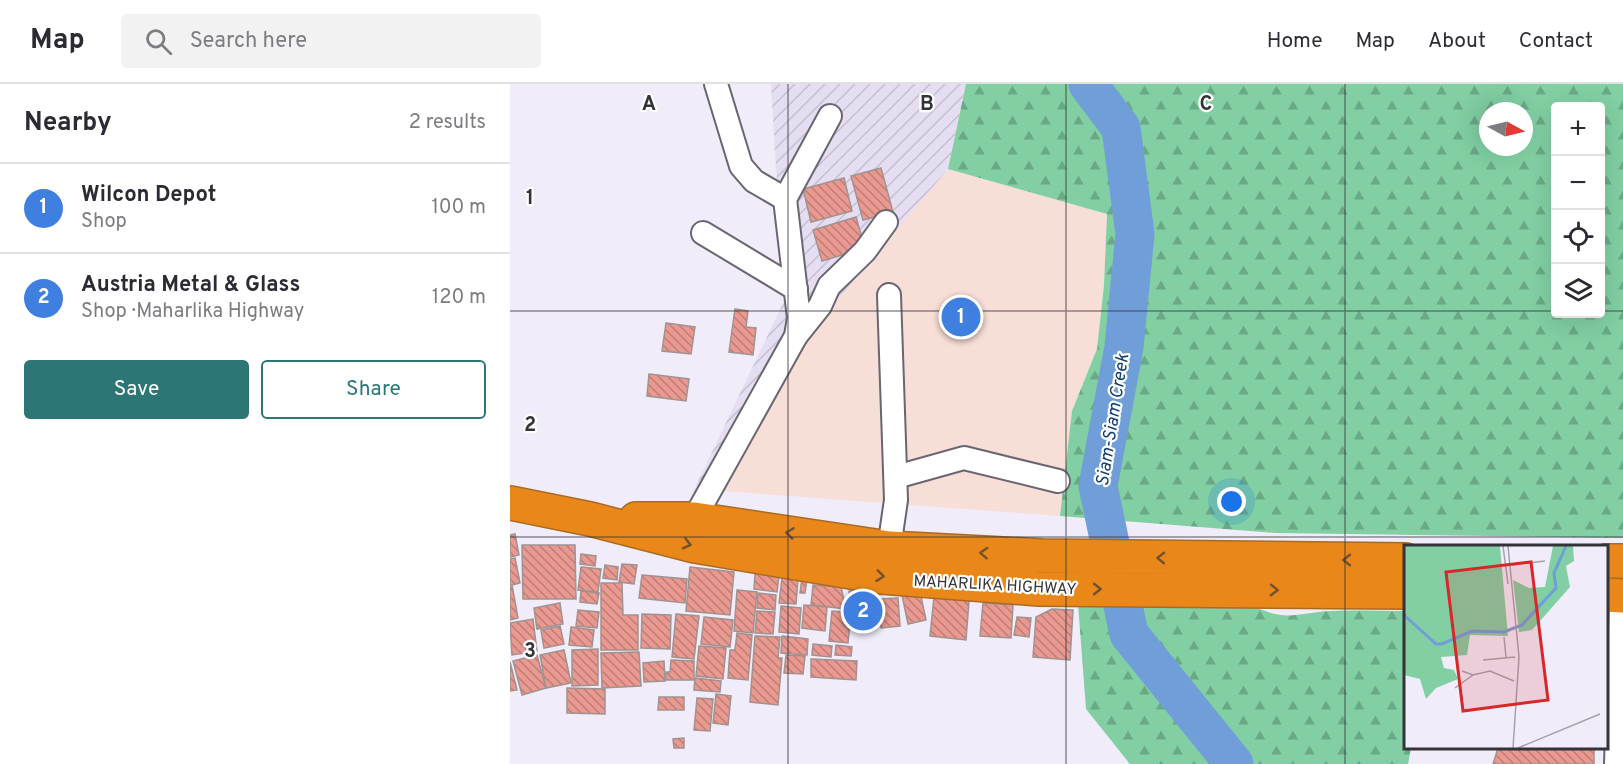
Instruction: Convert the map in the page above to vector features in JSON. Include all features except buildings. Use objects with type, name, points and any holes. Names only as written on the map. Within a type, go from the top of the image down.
[{"type":"highway","name":"MAHARLIKA HIGHWAY","points":[[510,503],[590,519],[695,546],[881,577],[1039,589],[1404,560]]},
{"type":"highway","name":"MAHARLIKA HIGHWAY","points":[[590,519],[694,519],[889,548],[1042,556],[1404,592]]},
{"type":"lane","points":[[716,84],[741,166],[753,181],[785,199]]},
{"type":"lane","points":[[796,336],[799,318],[785,199],[830,116]]},
{"type":"lane","points":[[694,519],[796,336],[820,306],[830,286],[865,250],[886,222]]},
{"type":"lane","points":[[703,233],[796,289]]},
{"type":"lane","points":[[889,295],[896,477],[896,500],[889,548]]},
{"type":"lane","points":[[896,477],[964,458],[1058,481]]},
{"type":"lane","points":[[1616,764],[1617,596]]},
{"type":"shaded area","points":[[771,84],[966,84],[948,169],[783,364],[722,491],[693,492],[784,301]]},
{"type":"shaded area","points":[[948,169],[1107,214],[1104,285],[1097,349],[1072,411],[1060,516],[722,491],[783,364]]},
{"type":"green space","points":[[966,84],[1623,84],[1623,538],[1275,533],[1060,516],[1072,411],[1097,349],[1104,285],[1107,214],[948,169]]},
{"type":"green space","points":[[1133,603],[1258,608],[1278,615],[1331,611],[1404,611],[1404,749],[1411,749],[1408,764],[1130,764],[1086,709],[1078,604]]},
{"type":"waterway","name":"Siam-Siam Creek","points":[[1088,84],[1121,128],[1135,234],[1124,347],[1098,486],[1129,634],[1234,764]]},
{"type":"place","name":"Wilcon Depot","points":[[961,317]]},
{"type":"place","name":"Austria Metal & Glass","points":[[863,611]]}]
